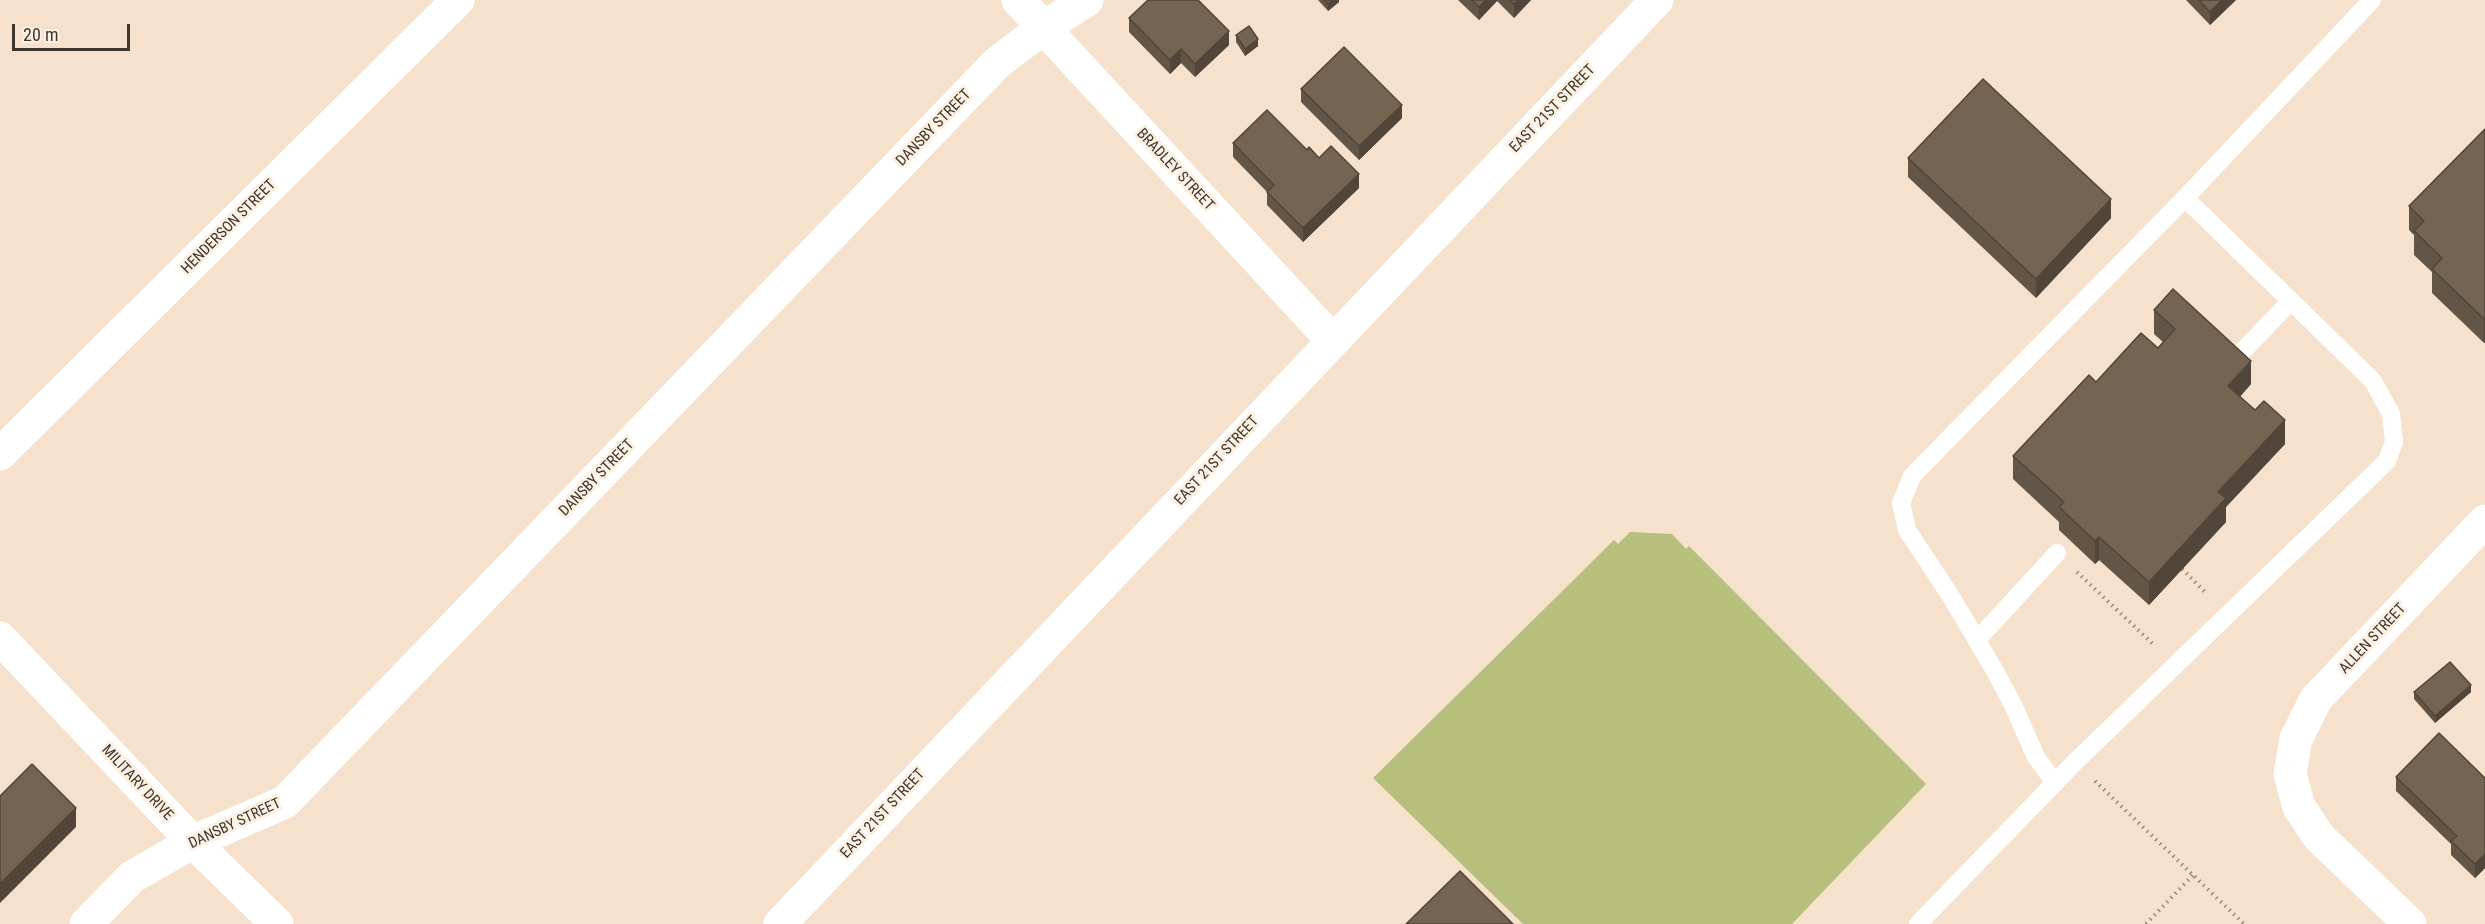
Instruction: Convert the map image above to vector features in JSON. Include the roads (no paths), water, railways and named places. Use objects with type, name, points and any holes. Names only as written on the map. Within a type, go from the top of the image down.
[{"type":"street","name":"HENDERSON STREET","points":[[0,454],[458,0]]},
{"type":"street","name":"BRADLEY STREET","points":[[1018,0],[1332,340]]},
{"type":"street","name":"DANSBY STREET","points":[[86,924],[132,877],[193,842],[285,802],[997,63],[1043,28],[1087,0]]},
{"type":"street","name":"EAST 21ST STREET","points":[[780,924],[1657,0]]},
{"type":"street","name":"ALLEN STREET","points":[[2410,924],[2319,837],[2299,807],[2290,774],[2296,739],[2316,699],[2485,520]]},
{"type":"street","name":"MILITARY DRIVE","points":[[0,638],[193,842],[278,924]]},
{"type":"lane","points":[[2055,783],[2036,757],[2013,705],[1977,640],[1907,530],[1901,503],[1912,476],[2185,198],[2365,3]]},
{"type":"lane","points":[[1918,924],[2076,762],[2386,461],[2394,442],[2391,414],[2373,381],[2185,198]]},
{"type":"lane","points":[[2236,358],[2291,301]]},
{"type":"lane","points":[[1977,640],[2057,553]]}]
